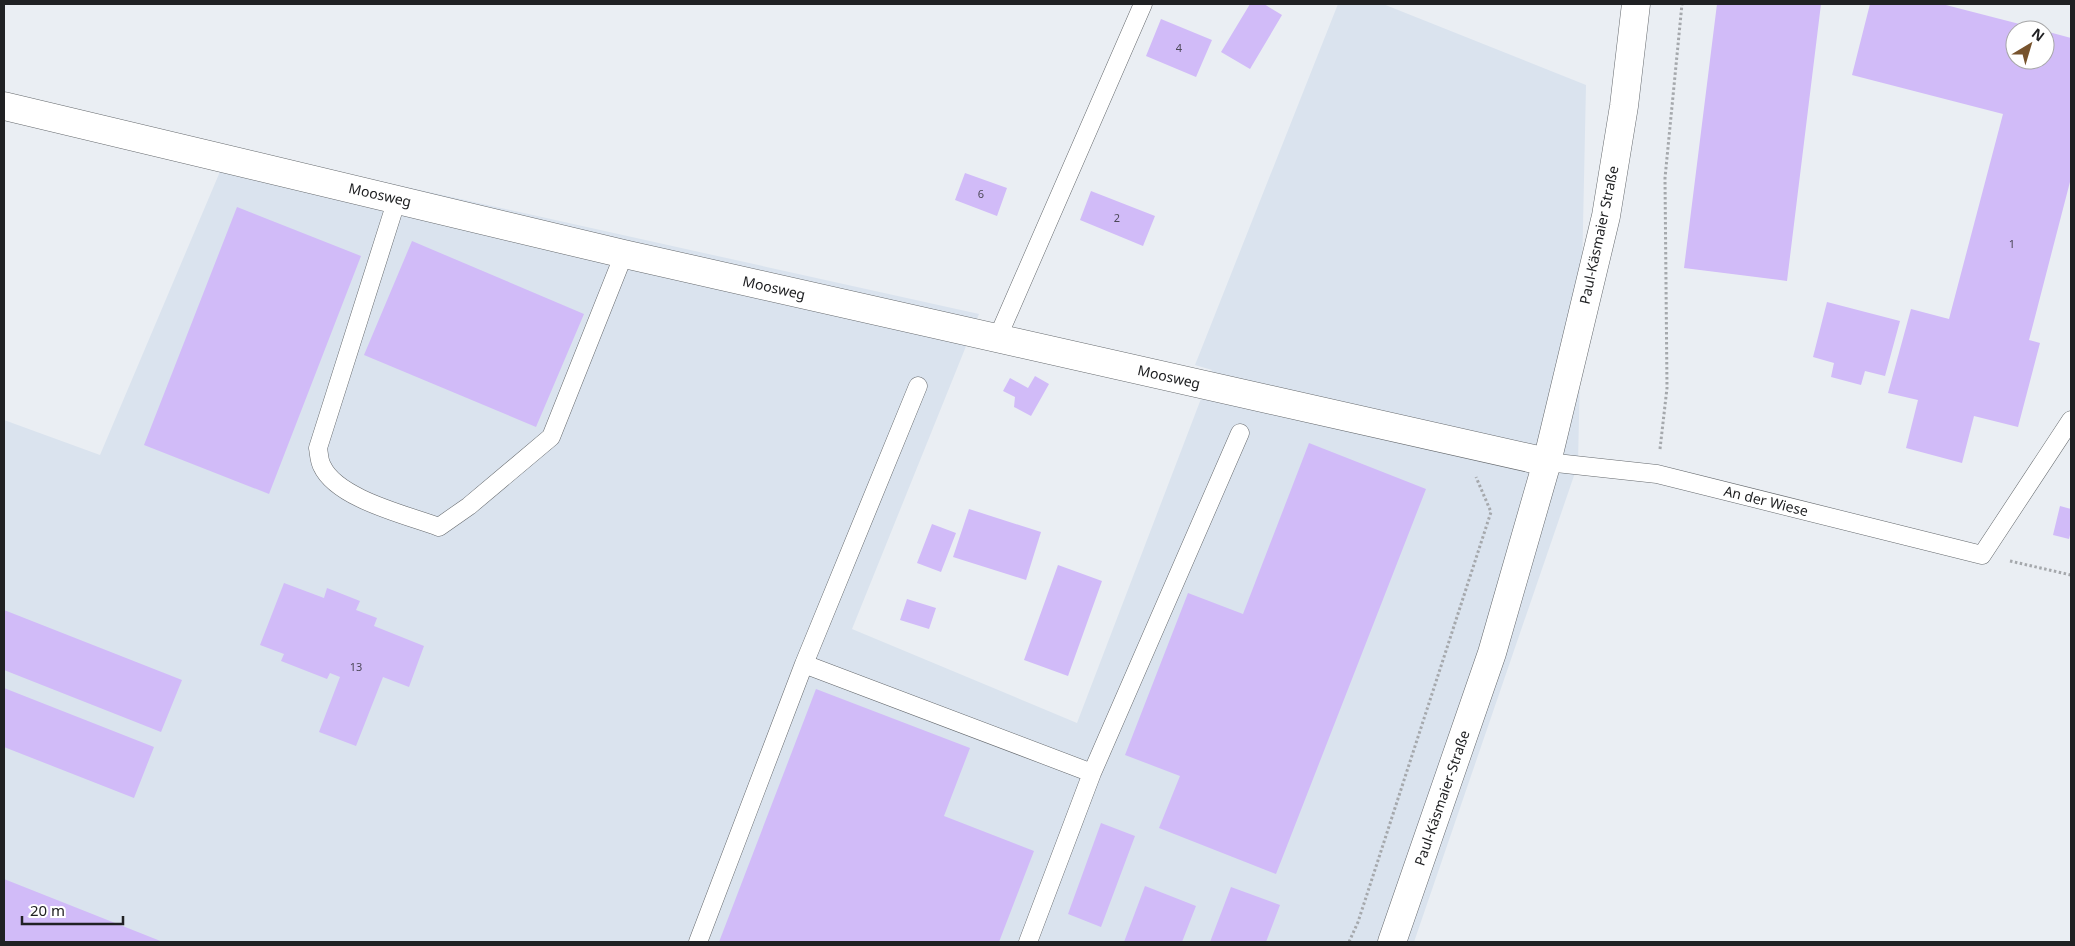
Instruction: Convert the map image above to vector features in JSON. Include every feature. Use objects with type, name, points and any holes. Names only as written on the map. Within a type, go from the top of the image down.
[{"type":"street","name":"Paul-Käsmaier Straße","points":[[1492,653],[1547,462],[1606,216],[1624,106],[1636,4]]},
{"type":"street","name":"Moosweg","points":[[4,106],[624,254],[1547,462]]},
{"type":"street","name":"Paul-Käsmaier-Straße","points":[[1392,942],[1492,653]]},
{"type":"lane","points":[[997,339],[1143,4]]},
{"type":"lane","points":[[397,199],[318,448],[322,467],[335,483],[356,497],[439,527],[469,506],[551,437],[624,254]]},
{"type":"lane","points":[[698,942],[804,664],[918,386]]},
{"type":"lane","points":[[1982,555],[2071,420]]},
{"type":"lane","points":[[1028,942],[1092,773],[1240,433]]},
{"type":"lane","name":"An der Wiese","points":[[1547,462],[1657,474],[1982,555]]},
{"type":"lane","points":[[804,664],[1092,773]]},
{"type":"path","points":[[1657,474],[1667,388],[1665,178],[1682,4]]},
{"type":"path","points":[[1349,942],[1358,922],[1492,512],[1462,442]]},
{"type":"path","points":[[1982,555],[2071,575]]},
{"type":"shaded area","points":[[1338,4],[1383,4],[1586,85],[1578,464],[1414,942],[4,942],[4,420],[100,455],[230,148],[979,314],[852,629],[1077,723],[1212,370],[1195,365]]},
{"type":"building","points":[[1250,4],[1264,4],[1282,15],[1250,69],[1221,52]]},
{"type":"building","points":[[1717,4],[1821,4],[1787,281],[1684,268]]},
{"type":"building","points":[[1870,4],[1942,4],[2005,20],[2005,70],[2055,70],[2055,34],[2071,38],[2071,178],[2029,340],[2040,343],[2018,427],[1974,416],[1962,463],[1906,448],[1918,400],[1888,393],[1911,309],[1949,319],[2003,114],[1852,75]]},
{"type":"building","points":[[1161,19],[1212,40],[1196,77],[1146,56]]},
{"type":"building","points":[[965,173],[1007,188],[997,216],[955,200]]},
{"type":"building","points":[[1091,191],[1155,216],[1143,246],[1080,220]]},
{"type":"building","points":[[237,207],[361,256],[269,494],[144,445]]},
{"type":"building","points":[[412,241],[584,314],[536,427],[364,355]]},
{"type":"building","points":[[1827,302],[1900,321],[1885,376],[1865,371],[1861,385],[1831,377],[1834,363],[1813,357]]},
{"type":"building","points":[[1035,376],[1049,384],[1031,416],[1014,407],[1015,397],[1003,391],[1010,378],[1028,388]]},
{"type":"building","points":[[1309,443],[1426,489],[1276,874],[1159,828],[1180,776],[1125,755],[1188,593],[1243,614]]},
{"type":"building","points":[[2060,506],[2071,509],[2069,539],[2053,535]]},
{"type":"building","points":[[969,509],[1041,532],[1026,580],[953,557]]},
{"type":"building","points":[[932,524],[956,533],[941,572],[917,563]]},
{"type":"building","points":[[1058,565],[1102,581],[1068,676],[1024,660]]},
{"type":"building","points":[[284,583],[324,598],[327,588],[360,601],[356,610],[377,618],[374,626],[424,646],[409,687],[383,677],[356,746],[319,732],[340,677],[330,673],[327,679],[281,661],[284,654],[260,645]]},
{"type":"building","points":[[907,599],[936,608],[929,629],[900,620]]},
{"type":"building","points":[[4,610],[182,680],[161,732],[4,670]]},
{"type":"building","points":[[4,688],[154,747],[134,798],[4,747]]},
{"type":"building","points":[[816,689],[970,748],[944,816],[1034,851],[999,942],[719,942]]},
{"type":"building","points":[[1101,823],[1135,836],[1101,927],[1068,914]]},
{"type":"building","points":[[4,879],[163,942],[4,942]]},
{"type":"building","points":[[1145,886],[1196,906],[1182,942],[1124,942]]},
{"type":"building","points":[[1231,887],[1280,905],[1266,942],[1210,942]]}]
